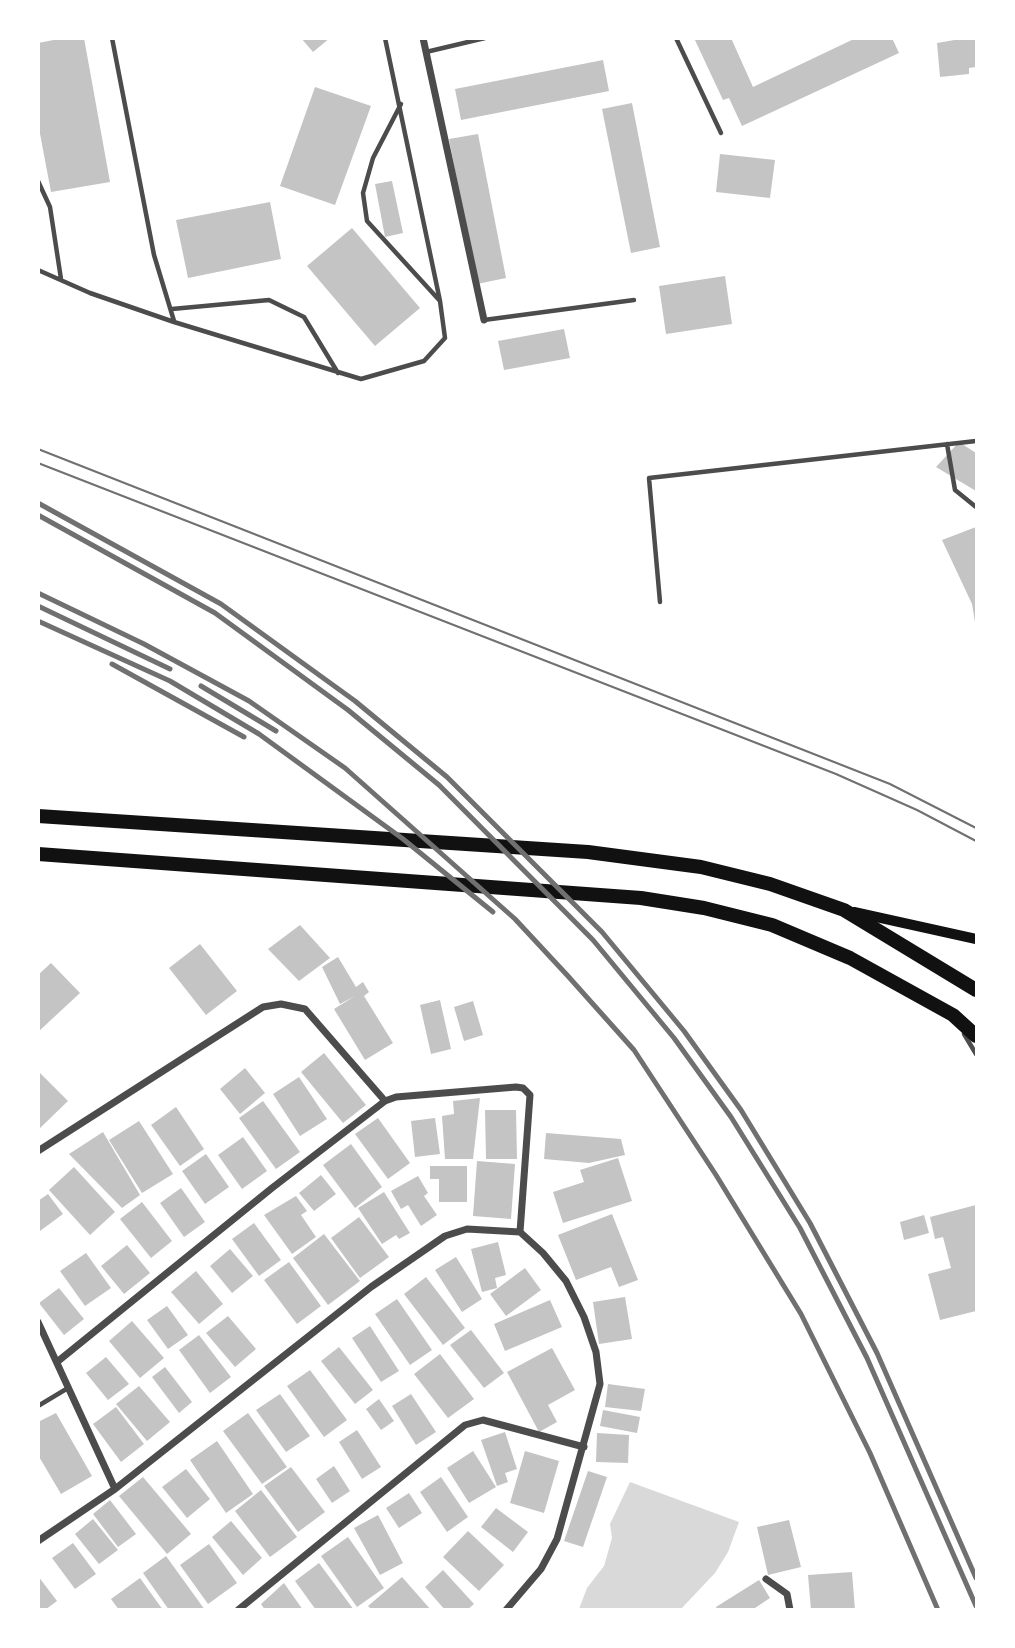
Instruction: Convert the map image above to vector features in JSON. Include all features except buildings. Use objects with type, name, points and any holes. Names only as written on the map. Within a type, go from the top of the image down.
[{"type":"highway","points":[[38,817],[588,852],[701,867],[769,884],[844,909],[976,989]]},
{"type":"highway","points":[[38,854],[641,898],[704,908],[772,925],[850,958],[953,1015],[976,1036]]},
{"type":"main road","points":[[844,909],[976,939]]},
{"type":"street","points":[[423,38],[484,320]]},
{"type":"street","points":[[38,1151],[264,1007],[281,1004],[304,1009],[385,1101]]},
{"type":"street","points":[[57,1362],[385,1101],[396,1097],[523,1088],[530,1095],[520,1232]]},
{"type":"street","points":[[38,1541],[116,1489],[371,1287],[445,1236],[467,1229],[520,1232],[543,1253],[566,1281],[584,1317],[596,1352],[600,1384],[557,1539],[541,1569],[506,1609]]},
{"type":"street","points":[[38,1322],[116,1489]]},
{"type":"street","points":[[238,1609],[465,1424],[483,1420],[584,1447]]},
{"type":"street","points":[[766,1579],[788,1594],[790,1609]]},
{"type":"lane","points":[[112,38],[154,255],[174,322]]},
{"type":"lane","points":[[38,270],[174,322],[361,379],[424,361],[445,338],[401,104],[385,38]]},
{"type":"lane","points":[[425,52],[485,38]]},
{"type":"lane","points":[[676,38],[721,133]]},
{"type":"lane","points":[[401,104],[373,158],[363,194],[367,221],[440,301]]},
{"type":"lane","points":[[38,181],[50,207],[61,280]]},
{"type":"lane","points":[[172,309],[269,300],[304,317],[339,373]]},
{"type":"lane","points":[[484,320],[634,300]]},
{"type":"lane","points":[[660,602],[649,478],[976,441]]},
{"type":"lane","points":[[947,444],[955,489],[976,507]]},
{"type":"lane","points":[[953,1015],[976,1054]]},
{"type":"lane","points":[[38,1406],[69,1388]]},
{"type":"shaded area","points":[[630,1482],[739,1522],[728,1552],[715,1573],[681,1609],[579,1609],[587,1588],[604,1566],[612,1538],[610,1524]]},
{"type":"tram line","points":[[38,449],[890,784],[976,828]]},
{"type":"tram line","points":[[38,463],[836,774],[917,810],[976,841]]},
{"type":"railway","points":[[38,503],[221,604],[355,701],[447,777],[602,932],[684,1031],[741,1110],[810,1223],[877,1353],[976,1578]]},
{"type":"railway","points":[[38,515],[215,613],[348,710],[439,785],[593,940],[674,1038],[731,1117],[800,1228],[867,1358],[976,1606]]},
{"type":"railway","points":[[38,593],[144,644],[249,701],[345,768],[515,919],[634,1050],[716,1175],[801,1314],[870,1453],[938,1610]]},
{"type":"railway","points":[[38,606],[170,669]]},
{"type":"railway","points":[[38,621],[170,681],[259,734],[403,839],[493,912]]},
{"type":"railway","points":[[112,664],[244,737]]},
{"type":"railway","points":[[201,686],[276,731]]}]
